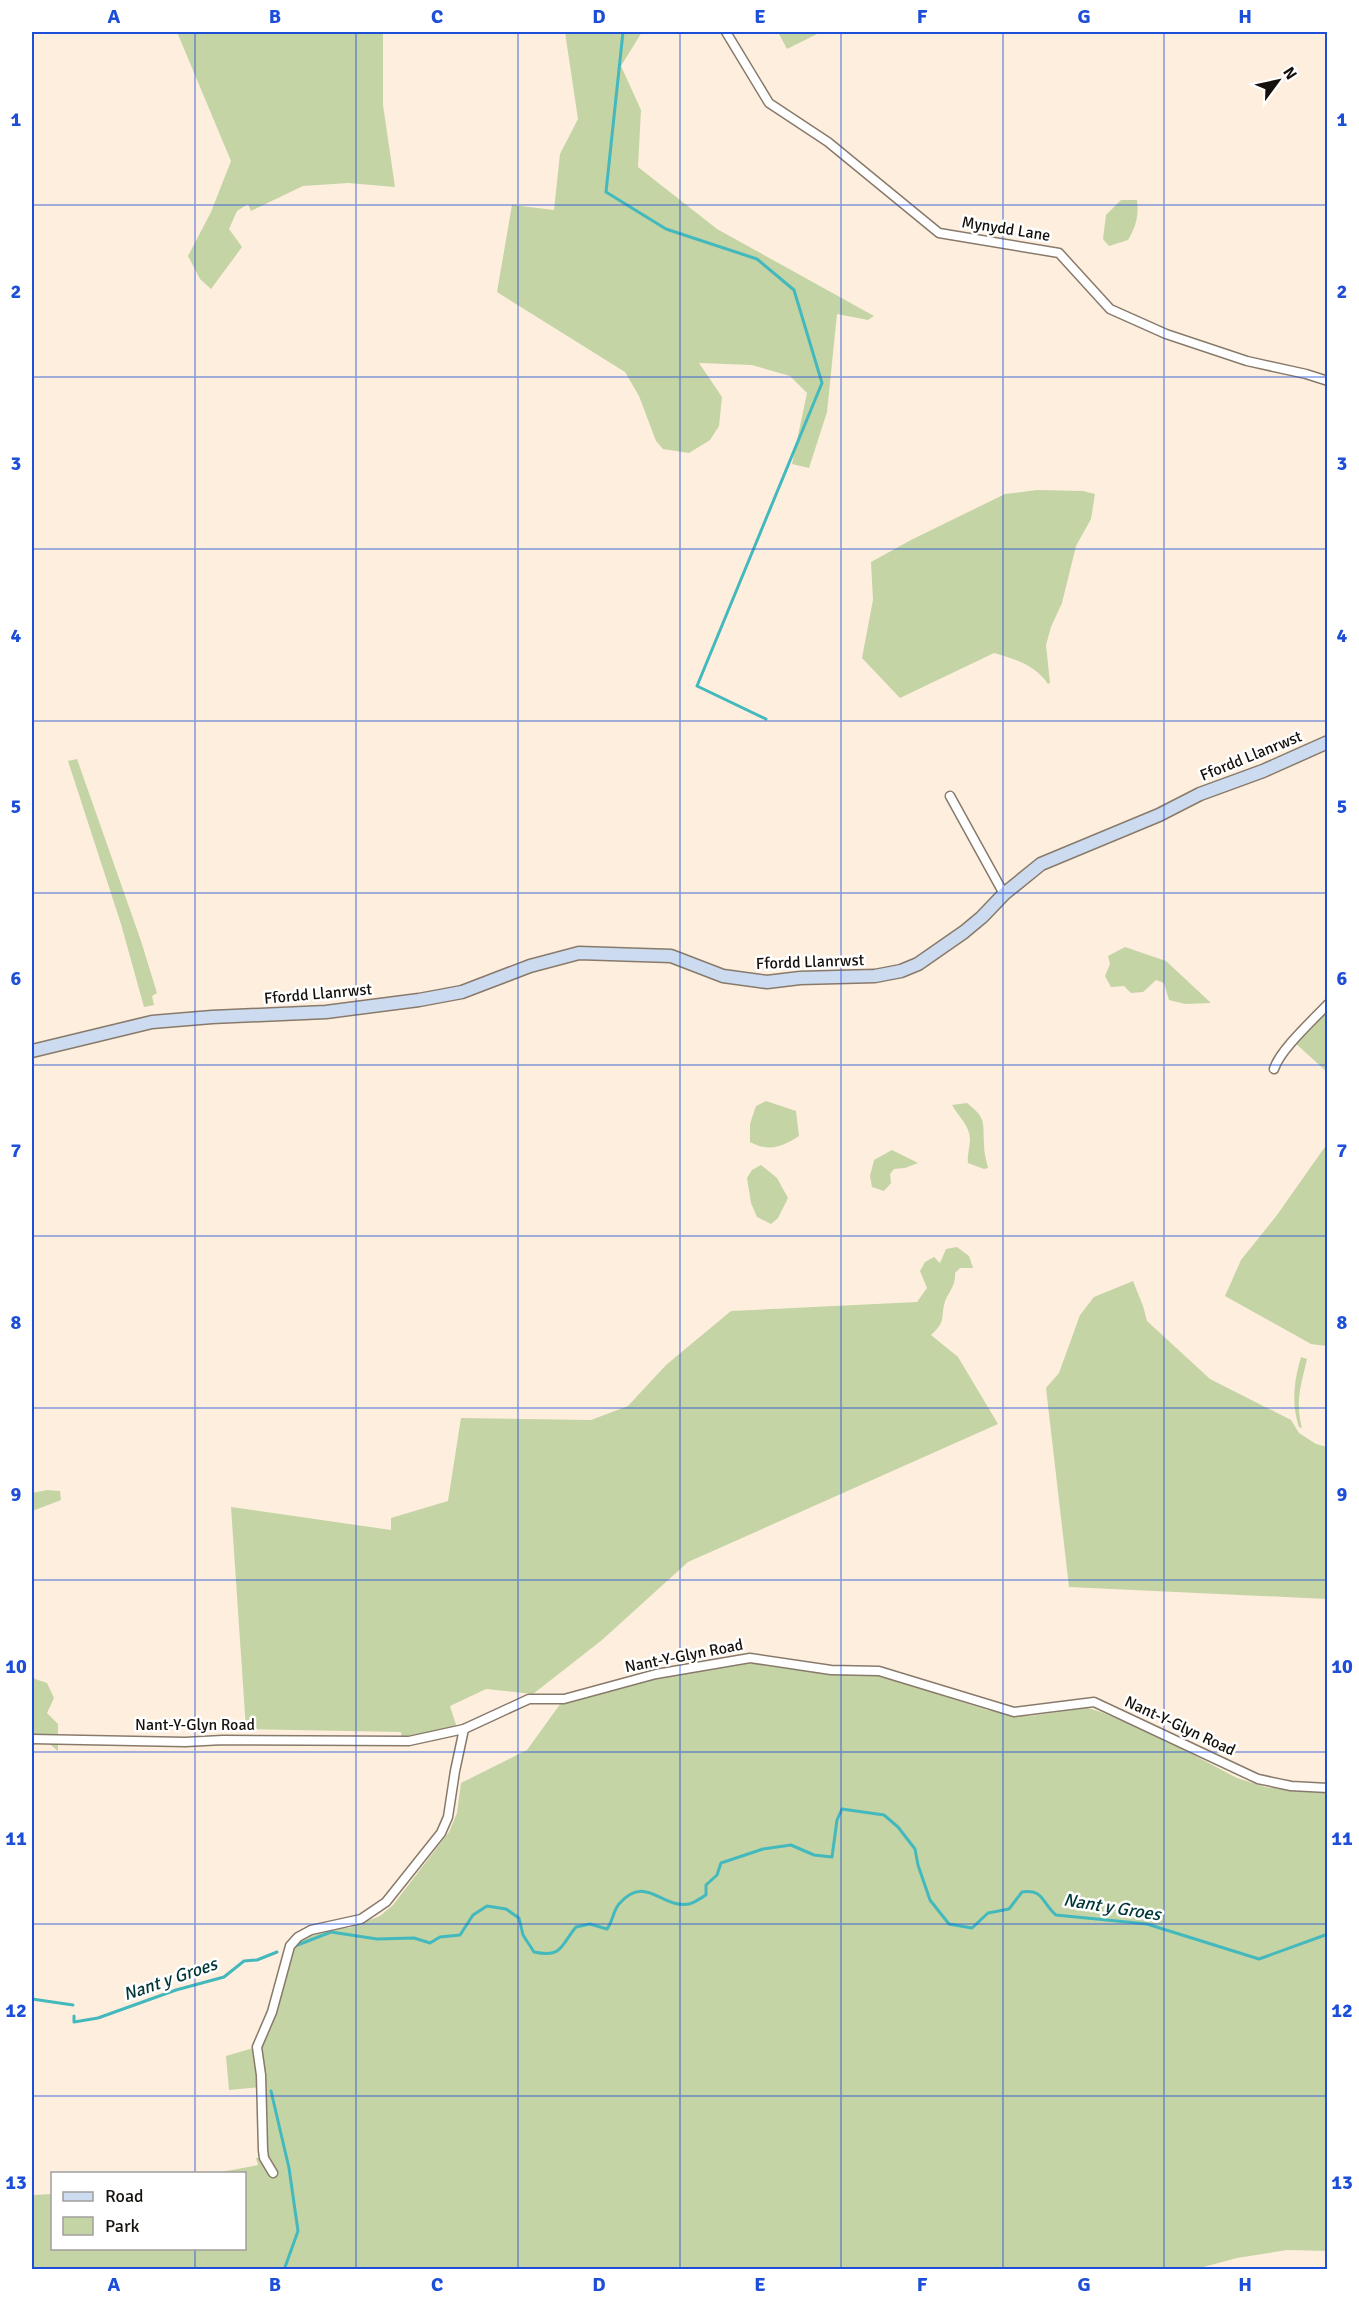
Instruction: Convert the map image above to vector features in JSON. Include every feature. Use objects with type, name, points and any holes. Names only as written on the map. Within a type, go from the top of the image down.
[{"type":"main road","name":"Ffordd Llanrwst","points":[[32,1051],[152,1022],[326,1012],[419,1000],[462,992],[530,966],[579,953],[671,956],[723,976],[747,981],[875,976],[901,972],[918,964],[964,932],[1004,894],[1041,864],[1159,815],[1200,794],[1263,771],[1328,742]]},
{"type":"street","name":"Mynydd Lane","points":[[726,32],[769,103],[828,142],[939,233],[1059,253],[1110,309],[1166,334],[1237,358],[1328,381]]},
{"type":"street","points":[[950,796],[1004,894]]},
{"type":"street","points":[[1274,1069],[1281,1053],[1328,1004]]},
{"type":"street","name":"Nant-Y-Glyn Road","points":[[32,1738],[185,1742],[223,1740],[409,1742],[464,1730],[529,1699],[564,1699],[656,1674],[750,1658],[831,1670],[879,1671],[1014,1712],[1094,1702],[1258,1779],[1291,1786],[1328,1788]]},
{"type":"street","points":[[273,2173],[264,2158],[261,2075],[257,2047],[272,2012],[290,1946],[298,1937],[311,1930],[361,1919],[386,1902],[441,1833],[448,1817],[464,1730]]},
{"type":"green space","points":[[177,32],[383,32],[383,105],[395,187],[348,183],[303,186],[251,211],[248,204],[237,211],[229,229],[242,247],[211,289],[200,279],[188,256],[211,212],[231,161]]},
{"type":"green space","points":[[565,32],[642,32],[621,66],[641,110],[638,167],[717,229],[874,316],[868,320],[837,314],[827,412],[809,468],[792,464],[807,393],[790,376],[752,365],[699,363],[722,397],[719,426],[710,440],[689,453],[663,449],[656,441],[639,396],[625,372],[497,292],[512,205],[554,210],[560,154],[578,119]]},
{"type":"green space","points":[[778,32],[821,32],[787,49]]},
{"type":"green space","points":[[1121,200],[1137,200],[1136,221],[1128,240],[1109,246],[1103,239],[1106,215]]},
{"type":"green space","points":[[1037,490],[1083,491],[1095,494],[1091,519],[1076,546],[1062,603],[1046,645],[1050,683],[1048,684],[1037,672],[1024,664],[994,653],[900,698],[862,658],[873,600],[871,562],[1005,494]]},
{"type":"green space","points":[[77,759],[141,941],[157,993],[152,996],[154,1005],[144,1007],[121,924],[68,761]]},
{"type":"green space","points":[[1125,947],[1166,961],[1211,1003],[1185,1004],[1169,1000],[1164,983],[1156,980],[1143,992],[1131,993],[1124,986],[1111,987],[1105,976],[1110,964],[1108,956]]},
{"type":"green space","points":[[1327,1004],[1327,1072],[1294,1042]]},
{"type":"green space","points":[[766,1101],[796,1111],[799,1136],[775,1147],[763,1147],[750,1142],[750,1124],[756,1106]]},
{"type":"green space","points":[[967,1103],[978,1112],[982,1121],[988,1168],[984,1169],[968,1163],[969,1134],[966,1125],[952,1105]]},
{"type":"green space","points":[[1327,1144],[1328,1346],[1311,1344],[1225,1296],[1241,1260],[1277,1215]]},
{"type":"green space","points":[[892,1150],[918,1163],[894,1169],[890,1174],[891,1183],[884,1191],[872,1187],[870,1176],[874,1160]]},
{"type":"green space","points":[[761,1165],[777,1178],[788,1198],[778,1218],[771,1224],[757,1217],[751,1203],[747,1178],[752,1170]]},
{"type":"green space","points":[[957,1247],[969,1256],[973,1268],[960,1268],[955,1273],[954,1282],[945,1301],[942,1321],[931,1335],[958,1357],[998,1424],[688,1562],[602,1640],[533,1694],[486,1689],[450,1706],[458,1731],[402,1741],[401,1732],[246,1729],[231,1507],[391,1530],[391,1518],[448,1501],[461,1418],[591,1420],[628,1406],[666,1365],[731,1311],[917,1302],[927,1288],[920,1271],[925,1262],[934,1257],[940,1263],[946,1249]]},
{"type":"green space","points":[[1133,1281],[1147,1321],[1210,1379],[1291,1420],[1299,1433],[1316,1444],[1327,1447],[1327,1599],[1069,1587],[1046,1388],[1059,1373],[1080,1315],[1094,1297]]},
{"type":"green space","points":[[1301,1357],[1307,1359],[1299,1401],[1302,1428],[1299,1427],[1294,1401],[1295,1383]]},
{"type":"green space","points":[[47,1490],[60,1491],[61,1500],[35,1510],[32,1509],[32,1493]]},
{"type":"green space","points":[[746,1663],[878,1675],[987,1710],[1029,1716],[1088,1708],[1156,1735],[1237,1778],[1265,1787],[1327,1793],[1327,2251],[1287,2250],[1237,2258],[1192,2270],[32,2270],[33,2195],[51,2194],[51,2250],[246,2250],[246,2172],[221,2172],[258,2165],[256,2158],[264,2158],[261,2087],[229,2090],[226,2056],[257,2047],[290,1946],[298,1937],[335,1925],[349,1928],[380,1916],[393,1905],[449,1832],[457,1813],[461,1783],[527,1750],[561,1703],[663,1677]]},
{"type":"green space","points":[[32,1675],[35,1679],[47,1683],[54,1698],[47,1713],[58,1724],[58,1751],[40,1736],[32,1749]]},
{"type":"waterway","points":[[623,32],[606,192],[666,229],[757,259],[794,290],[822,383],[697,686],[766,719]]},
{"type":"waterway","name":"Nant y Groes","points":[[295,1946],[331,1932],[377,1939],[414,1938],[430,1943],[440,1937],[460,1935],[473,1915],[487,1906],[506,1909],[519,1918],[523,1935],[534,1952],[556,1952],[576,1927],[590,1924],[607,1929],[619,1904],[629,1895],[637,1892],[654,1894],[679,1904],[695,1902],[706,1895],[706,1885],[717,1875],[721,1863],[763,1849],[791,1845],[814,1855],[832,1857],[837,1820],[842,1809],[884,1815],[898,1827],[915,1849],[930,1900],[949,1924],[972,1928],[988,1913],[1009,1909],[1022,1892],[1034,1892],[1042,1897],[1056,1915],[1147,1924],[1259,1959],[1328,1934]]},
{"type":"waterway","name":"Nant y Groes","points":[[74,2016],[74,2022],[98,2018],[176,1990],[224,1977],[244,1961],[257,1960],[277,1952]]},
{"type":"waterway","name":"Nant y Groes","points":[[32,1999],[73,2005]]},
{"type":"waterway","points":[[271,2091],[289,2168],[298,2231],[284,2270]]}]
